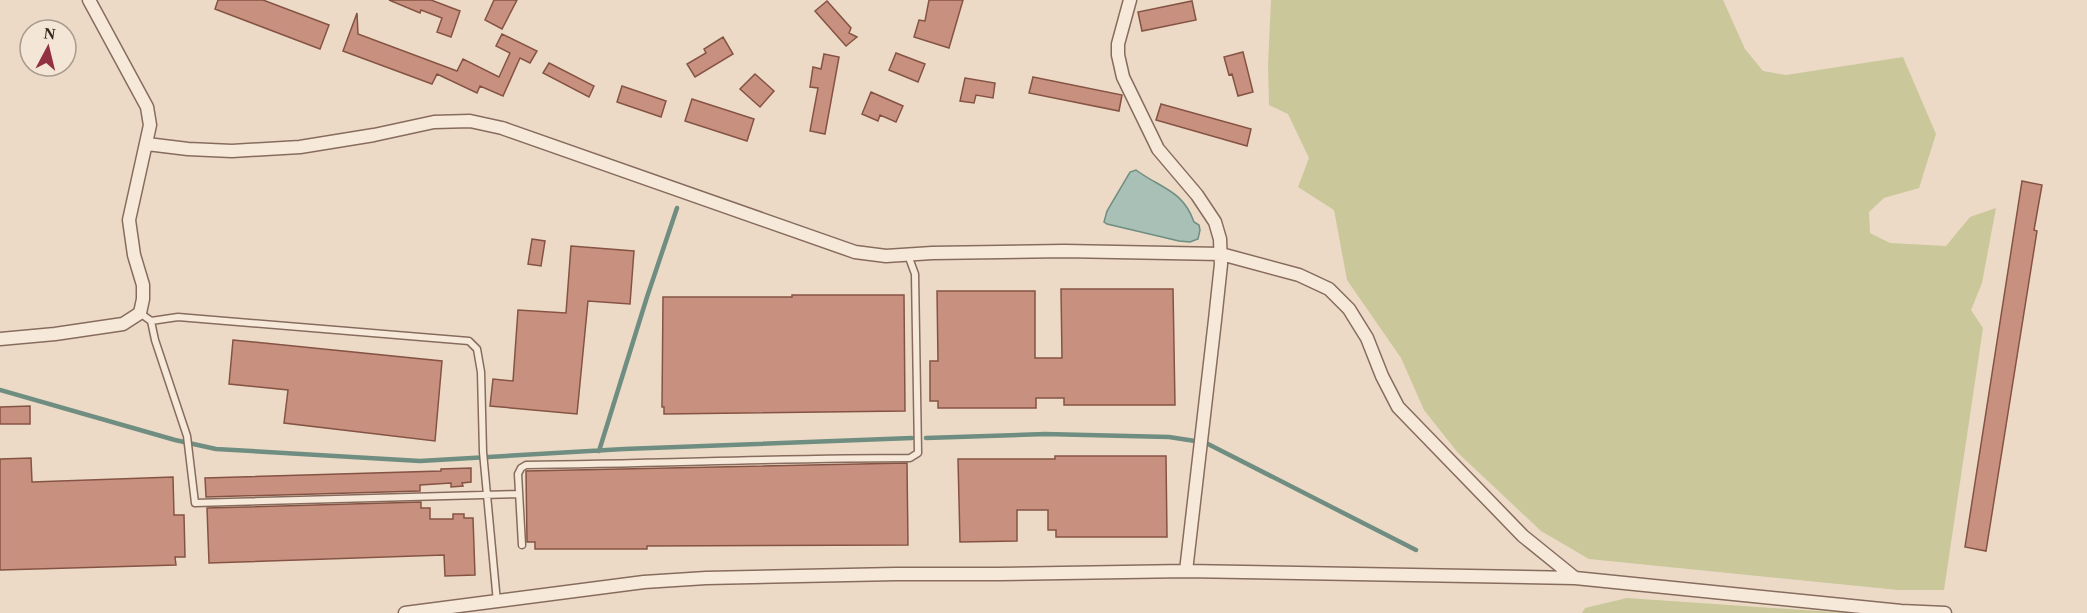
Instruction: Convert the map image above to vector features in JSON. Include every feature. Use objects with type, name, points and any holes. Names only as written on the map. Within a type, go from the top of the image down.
[{"type":"street","points":[[0,339],[123,324],[140,313],[143,285],[134,255],[129,220],[150,124],[147,106],[89,0]]},
{"type":"street","points":[[1130,0],[1118,44],[1123,77],[1158,148],[1197,195],[1215,222],[1220,239],[1221,255],[1215,320],[1186,571]]},
{"type":"street","points":[[147,144],[232,151],[300,147],[434,122],[470,121],[502,128],[855,252],[886,256],[1064,251],[1221,255],[1299,275],[1329,289],[1349,309],[1367,338],[1382,376],[1398,407],[1523,536],[1575,578]]},
{"type":"street","points":[[405,613],[497,603],[644,582],[706,578],[851,574],[1186,571],[1575,578],[1901,611],[1945,613]]},
{"type":"lane","points":[[522,545],[518,474],[526,465],[910,458],[918,453],[915,274],[908,255]]},
{"type":"lane","points":[[140,313],[151,321],[155,340],[190,446],[195,503],[519,494]]},
{"type":"lane","points":[[151,321],[178,317],[469,341],[477,349],[481,372],[483,452],[497,603]]},
{"type":"shaded area","points":[[1271,0],[1723,0],[1745,49],[1763,71],[1786,75],[1903,57],[1936,134],[1919,188],[1884,198],[1869,212],[1870,233],[1890,243],[1946,246],[1970,217],[1996,208],[1982,283],[1971,310],[1983,328],[1944,590],[1898,590],[1589,559],[1541,531],[1458,453],[1424,410],[1401,358],[1347,280],[1334,210],[1298,187],[1309,158],[1288,114],[1269,105]]},
{"type":"shaded area","points":[[1136,170],[1170,191],[1184,203],[1194,222],[1199,225],[1198,239],[1190,242],[1179,241],[1104,222],[1107,211],[1130,172]]},
{"type":"shaded area","points":[[1627,598],[1848,613],[1582,613],[1585,608]]},
{"type":"building","points":[[218,0],[263,0],[329,25],[320,49],[215,9]]},
{"type":"building","points":[[389,0],[431,0],[460,11],[451,37],[437,32],[442,18],[421,10],[420,13]]},
{"type":"building","points":[[494,0],[517,0],[502,29],[485,20]]},
{"type":"building","points":[[929,0],[963,0],[949,48],[914,37],[919,20],[925,21]]},
{"type":"building","points":[[827,1],[851,28],[849,33],[857,37],[846,46],[815,11]]},
{"type":"building","points":[[1192,1],[1196,20],[1142,31],[1138,12]]},
{"type":"building","points":[[357,13],[358,34],[457,71],[463,59],[499,77],[510,53],[496,46],[502,34],[537,51],[530,63],[520,58],[503,96],[480,86],[477,93],[437,74],[432,84],[343,51]]},
{"type":"building","points":[[723,37],[733,54],[695,77],[687,64],[706,53],[704,49]]},
{"type":"building","points":[[1243,52],[1253,92],[1238,96],[1224,57]]},
{"type":"building","points":[[896,53],[925,64],[918,82],[889,70]]},
{"type":"building","points":[[824,54],[839,57],[825,134],[810,131],[818,88],[810,87],[813,67],[821,69]]},
{"type":"building","points":[[549,63],[594,86],[589,97],[543,73]]},
{"type":"building","points":[[755,74],[774,91],[760,107],[740,89]]},
{"type":"building","points":[[1033,77],[1122,95],[1119,111],[1029,93]]},
{"type":"building","points":[[965,78],[995,83],[993,98],[976,95],[974,103],[960,101]]},
{"type":"building","points":[[622,86],[666,101],[661,117],[617,102]]},
{"type":"building","points":[[871,92],[903,106],[896,122],[880,115],[878,121],[862,114]]},
{"type":"building","points":[[692,99],[754,119],[747,141],[685,121]]},
{"type":"building","points":[[1161,104],[1251,129],[1247,146],[1156,120]]},
{"type":"building","points":[[2022,181],[2042,185],[2034,230],[2037,231],[1986,551],[1965,547]]},
{"type":"building","points":[[532,239],[545,241],[541,266],[528,264]]},
{"type":"building","points":[[571,246],[634,251],[630,304],[588,301],[577,414],[490,406],[493,379],[513,381],[518,310],[566,313]]},
{"type":"building","points":[[1061,289],[1173,289],[1175,405],[1064,405],[1064,398],[1036,398],[1036,408],[938,408],[938,401],[930,401],[930,361],[938,361],[937,291],[1035,291],[1035,358],[1062,358]]},
{"type":"building","points":[[792,295],[904,295],[905,411],[664,414],[664,407],[662,407],[663,297],[792,297]]},
{"type":"building","points":[[233,340],[442,361],[435,441],[284,423],[288,390],[229,384]]},
{"type":"building","points":[[30,406],[30,424],[0,424],[0,407]]},
{"type":"building","points":[[1055,456],[1166,456],[1167,537],[1056,537],[1056,530],[1048,530],[1048,510],[1017,510],[1017,541],[960,542],[958,459],[1055,459]]},
{"type":"building","points":[[31,458],[32,482],[173,477],[174,515],[184,515],[185,557],[175,557],[176,565],[0,570],[0,459]]},
{"type":"building","points":[[907,463],[908,545],[535,549],[535,542],[527,542],[526,471]]},
{"type":"building","points":[[471,468],[471,482],[462,483],[463,486],[451,487],[451,483],[420,485],[420,491],[206,497],[205,478],[441,471],[441,469]]},
{"type":"building","points":[[421,502],[421,508],[430,508],[430,519],[453,519],[453,514],[464,514],[464,518],[473,518],[475,575],[445,576],[444,555],[209,563],[207,508]]},
{"type":"waterway","points":[[599,451],[677,208]]},
{"type":"waterway","points":[[0,390],[175,440],[216,449],[420,461],[624,449],[912,438]]},
{"type":"waterway","points":[[926,438],[1045,434],[1169,437],[1195,441]]},
{"type":"waterway","points":[[1208,444],[1416,550]]}]
